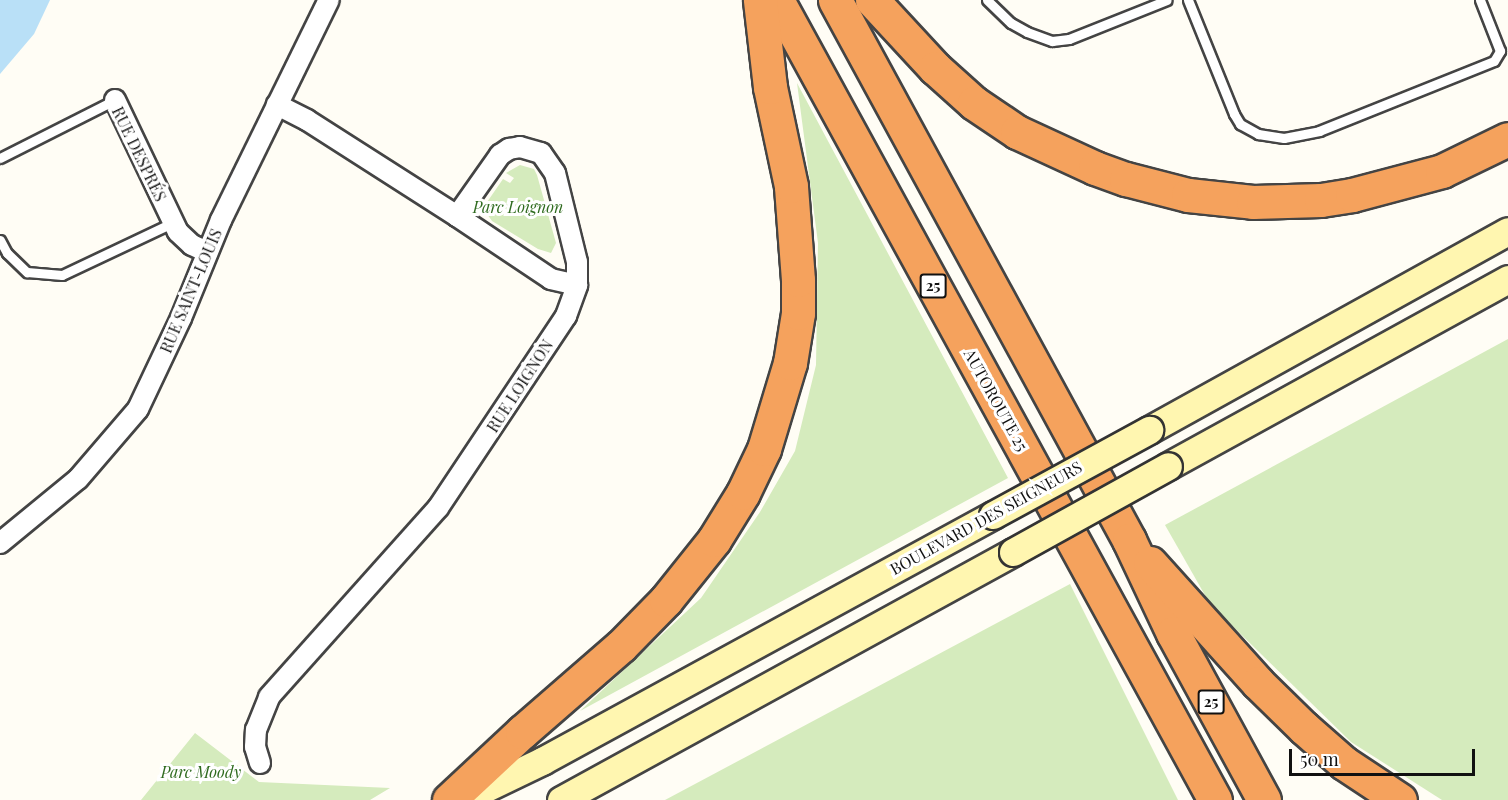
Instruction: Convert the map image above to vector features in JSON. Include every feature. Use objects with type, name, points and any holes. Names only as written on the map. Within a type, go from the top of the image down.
[{"type":"highway","points":[[449,800],[522,732],[621,646],[666,600],[714,540],[743,493],[764,448],[790,363],[798,313],[798,280],[792,196],[770,87],[760,0]]},
{"type":"highway","name":"AUTOROUTE 25","points":[[777,0],[1215,800]]},
{"type":"highway","name":"25","points":[[835,0],[1129,540],[1173,633],[1264,800]]},
{"type":"highway","points":[[872,0],[942,74],[974,103],[1017,132],[1095,168],[1145,185],[1188,195],[1253,202],[1322,200],[1352,195],[1442,171],[1508,139]]},
{"type":"highway","points":[[1129,540],[1282,707],[1344,763],[1400,800]]},
{"type":"main road","points":[[1467,253],[1508,216]]},
{"type":"main road","name":"BOULEVARD DES SEIGNEURS","points":[[461,800],[542,761],[1508,231]]},
{"type":"main road","points":[[561,800],[1508,279]]},
{"type":"street","name":"RUE SAINT-LOUIS","points":[[0,543],[78,479],[134,414],[181,318],[207,252],[329,0]]},
{"type":"street","name":"RUE DESPRÉS","points":[[115,100],[172,223],[184,239],[207,252]]},
{"type":"street","points":[[277,105],[307,120],[551,279],[577,285],[577,262],[557,180],[549,161],[541,153],[520,147],[509,149],[500,155],[457,216]]},
{"type":"street","name":"RUE LOIGNON","points":[[260,763],[255,747],[256,730],[269,698],[438,508],[566,316],[577,285]]},
{"type":"lane","points":[[987,0],[1011,23],[1027,32],[1052,41],[1069,39],[1167,0]]},
{"type":"lane","points":[[1188,0],[1232,110],[1240,124],[1258,134],[1284,138],[1319,131],[1494,61],[1500,51],[1480,0]]},
{"type":"lane","name":"RUE DESPRÉS","points":[[0,158],[115,100]]},
{"type":"lane","name":"RUE DESPRÉS","points":[[0,240],[7,254],[27,272],[62,275],[172,223]]},
{"type":"green space","points":[[797,83],[1008,478],[580,711],[701,598],[760,512],[795,451],[816,365],[818,243]]},
{"type":"green space","name":"Parc Loignon","points":[[520,165],[534,169],[537,175],[556,243],[551,253],[538,249],[492,221],[485,211],[485,205],[503,179],[510,183],[514,178],[506,173]]},
{"type":"green space","points":[[1508,339],[1508,800],[1442,800],[1351,742],[1210,604],[1165,525]]},
{"type":"green space","points":[[1070,584],[1178,800],[665,800]]},
{"type":"green space","name":"Parc Moody","points":[[195,733],[259,782],[390,788],[370,800],[141,800]]},
{"type":"water","points":[[0,0],[50,0],[34,34],[0,74]]}]
